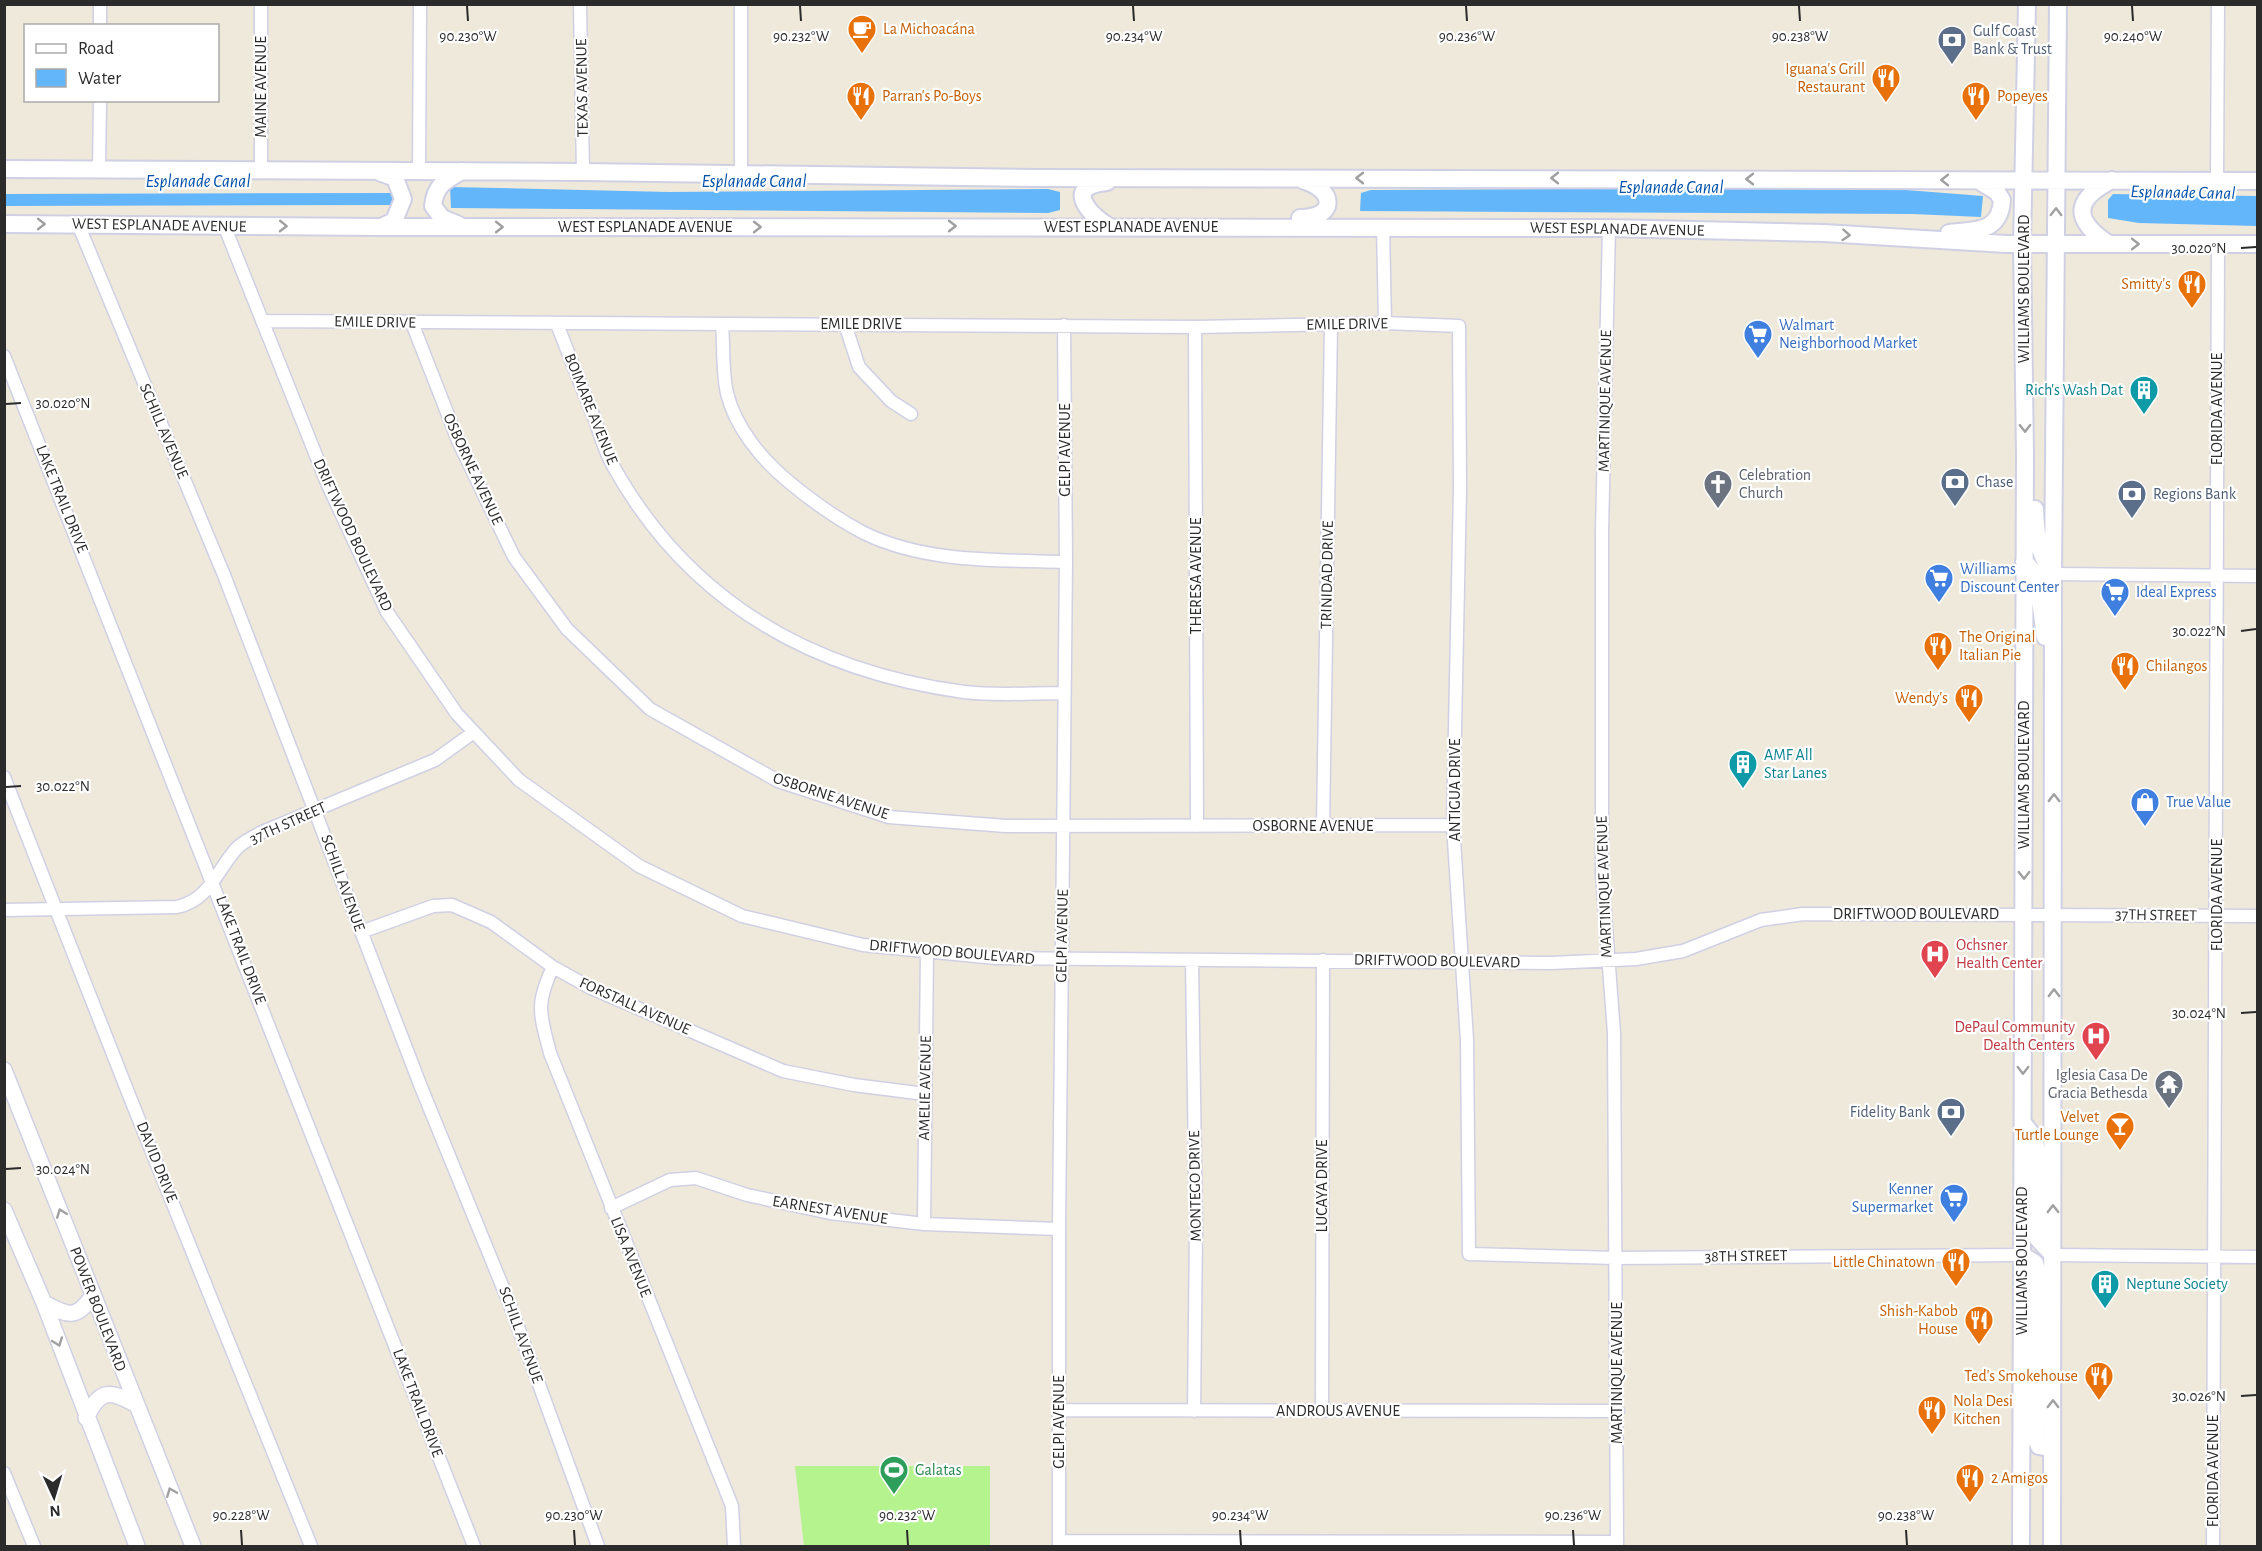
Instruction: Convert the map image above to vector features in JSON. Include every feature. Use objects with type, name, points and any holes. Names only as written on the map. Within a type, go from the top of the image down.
[{"type":"main road","name":"WILLIAMS BOULEVARD","points":[[2021,1546],[2025,455],[2022,244],[2027,4]]},
{"type":"main road","name":"WILLIAMS BOULEVARD","points":[[2052,1546],[2053,574],[2058,4]]},
{"type":"main road","points":[[4,169],[583,171],[1152,178],[2258,181]]},
{"type":"main road","points":[[376,171],[394,178],[404,199],[394,220],[381,227]]},
{"type":"main road","points":[[463,171],[443,181],[435,192],[433,207],[442,218],[463,227]]},
{"type":"main road","points":[[1108,226],[1085,208],[1083,198],[1085,189],[1100,183],[1152,178]]},
{"type":"main road","points":[[1200,227],[1208,220],[1314,218],[1326,210],[1328,198],[1321,189],[1314,184],[1291,178]]},
{"type":"main road","points":[[1904,239],[1974,230],[1992,225],[2002,210],[2002,200],[1997,192],[1976,180]]},
{"type":"main road","points":[[2109,244],[2090,230],[2084,222],[2081,211],[2087,196],[2112,180]]},
{"type":"main road","name":"WEST ESPLANADE AVENUE","points":[[4,224],[381,227],[1609,228],[1789,232],[2022,244],[2258,244]]},
{"type":"main road","points":[[2025,455],[2035,495],[2038,544],[2043,560],[2053,574]]},
{"type":"main road","points":[[2024,561],[2037,576],[2043,632],[2053,670]]},
{"type":"main road","points":[[2023,1123],[2034,1137],[2037,1151],[2038,1239],[2053,1255]]},
{"type":"main road","points":[[2022,1255],[2035,1263],[2037,1271],[2036,1439],[2039,1446],[2052,1448]]},
{"type":"street","points":[[100,4],[100,24]]},
{"type":"street","name":"MAINE AVENUE","points":[[261,4],[261,170]]},
{"type":"street","points":[[419,171],[420,4]]},
{"type":"street","name":"TEXAS AVENUE","points":[[580,4],[583,171]]},
{"type":"street","points":[[741,4],[741,174]]},
{"type":"street","points":[[2217,180],[2218,4]]},
{"type":"street","points":[[99,170],[100,102]]},
{"type":"street","name":"SCHILL AVENUE","points":[[78,224],[224,575],[361,932],[510,1305],[598,1546]]},
{"type":"street","name":"DRIFTWOOD BOULEVARD","points":[[224,225],[327,483],[387,612],[457,714],[519,780],[639,866],[742,916],[863,945],[996,958],[1192,961],[1463,960],[1551,963],[1606,960],[1683,951],[1761,920],[1803,914],[2054,914]]},
{"type":"street","points":[[1383,227],[1385,323]]},
{"type":"street","name":"MARTINIQUE AVENUE","points":[[1609,228],[1602,531],[1602,874],[1606,960],[1614,1033],[1617,1544]]},
{"type":"street","name":"FLORIDA AVENUE","points":[[2213,1546],[2218,244]]},
{"type":"street","name":"EMILE DRIVE","points":[[262,321],[1195,327],[1385,323],[1459,326]]},
{"type":"street","name":"OSBORNE AVENUE","points":[[412,323],[459,443],[514,556],[567,629],[650,710],[778,781],[889,817],[1006,826],[1453,825]]},
{"type":"street","name":"BOIMARE AVENUE","points":[[557,324],[611,462],[644,516],[675,553],[720,596],[764,626],[827,658],[895,679],[966,692],[1064,693]]},
{"type":"street","points":[[845,324],[859,367],[891,401],[911,414]]},
{"type":"street","points":[[722,325],[727,392],[736,419],[772,468],[815,503],[865,534],[916,550],[966,559],[1066,562]]},
{"type":"street","name":"GELPI AVENUE","points":[[1059,1544],[1059,1229],[1066,562],[1064,325]]},
{"type":"street","name":"TRINIDAD DRIVE","points":[[1323,826],[1331,325]]},
{"type":"street","name":"ANTIGUA DRIVE","points":[[1459,326],[1460,489],[1453,825],[1467,1040],[1469,1254]]},
{"type":"street","name":"THERESA AVENUE","points":[[1195,327],[1197,826]]},
{"type":"street","name":"LAKE TRAIL DRIVE","points":[[4,356],[214,881],[474,1546]]},
{"type":"street","points":[[2053,574],[2258,576]]},
{"type":"street","name":"37TH STREET","points":[[4,910],[177,908],[203,896],[238,847],[260,833],[435,760],[474,732]]},
{"type":"street","name":"DAVID DRIVE","points":[[4,777],[58,909],[131,1100],[311,1546]]},
{"type":"street","name":"FORSTALL AVENUE","points":[[361,932],[423,908],[452,905],[491,922],[553,967],[590,987],[783,1071],[854,1085],[925,1094]]},
{"type":"street","name":"37TH STREET","points":[[2054,914],[2258,916]]},
{"type":"street","name":"AMELIE AVENUE","points":[[924,1224],[927,951]]},
{"type":"street","name":"LUCAYA DRIVE","points":[[1322,1411],[1323,960]]},
{"type":"street","name":"MONTEGO DRIVE","points":[[1192,961],[1196,1230],[1194,1411]]},
{"type":"street","name":"LISA AVENUE","points":[[553,967],[540,993],[541,1017],[550,1053],[732,1506],[734,1546]]},
{"type":"street","name":"POWER BOULEVARD","points":[[4,1070],[193,1546]]},
{"type":"street","name":"EARNEST AVENUE","points":[[611,1208],[670,1180],[696,1178],[747,1195],[830,1213],[924,1224],[1059,1229]]},
{"type":"street","points":[[4,1210],[44,1303],[86,1418],[137,1546]]},
{"type":"street","name":"38TH STREET","points":[[1469,1254],[1616,1258],[2022,1255]]},
{"type":"street","points":[[2053,1255],[2258,1257]]},
{"type":"street","points":[[44,1303],[59,1311],[73,1314],[80,1311],[93,1295]]},
{"type":"street","points":[[86,1418],[94,1402],[105,1394],[119,1395],[135,1404]]},
{"type":"street","name":"ANDROUS AVENUE","points":[[1059,1410],[1618,1412]]},
{"type":"street","points":[[4,1473],[34,1546]]},
{"type":"street","points":[[1059,1544],[1617,1544]]},
{"type":"green space","name":"Galatas","points":[[795,1466],[990,1466],[990,1546],[804,1546]]},
{"type":"water","points":[[450,187],[669,192],[1048,189],[1060,192],[1060,210],[1048,213],[451,208]]},
{"type":"water","points":[[1763,188],[1906,190],[1983,196],[1981,217],[1913,214],[1360,211],[1361,193],[1371,190]]},
{"type":"water","points":[[2113,194],[2257,196],[2257,226],[2139,223],[2108,218],[2108,200]]},
{"type":"waterway","name":"Esplanade Canal","points":[[4,200],[392,199]]},
{"type":"place","name":"La Michoacána","points":[[862,54]]},
{"type":"place","name":"Gulf Coast Bank & Trust","points":[[1952,66]]},
{"type":"place","name":"Iguana's Grill Restaurant","points":[[1886,104]]},
{"type":"place","name":"Parran's Po-Boys","points":[[861,122]]},
{"type":"place","name":"Popeyes","points":[[1976,122]]},
{"type":"place","name":"Smitty's","points":[[2192,310]]},
{"type":"place","name":"Walmart Neighborhood Market","points":[[1758,360]]},
{"type":"place","name":"Rich's Wash Dat","points":[[2144,416]]},
{"type":"place","name":"Chase","points":[[1955,508]]},
{"type":"place","name":"Celebration Church","points":[[1718,510]]},
{"type":"place","name":"Regions Bank","points":[[2132,520]]},
{"type":"place","name":"Williams Discount Center","points":[[1939,604]]},
{"type":"place","name":"Ideal Express","points":[[2115,618]]},
{"type":"place","name":"The Original Italian Pie","points":[[1938,672]]},
{"type":"place","name":"Chilangos","points":[[2125,692]]},
{"type":"place","name":"Wendy's","points":[[1969,724]]},
{"type":"place","name":"AMF All Star Lanes","points":[[1743,790]]},
{"type":"place","name":"True Value","points":[[2145,828]]},
{"type":"place","name":"Ochsner Health Center","points":[[1935,980]]},
{"type":"place","name":"DePaul Community Dealth Centers","points":[[2096,1062]]},
{"type":"place","name":"Iglesia Casa De Gracia Bethesda","points":[[2169,1110]]},
{"type":"place","name":"Fidelity Bank","points":[[1951,1138]]},
{"type":"place","name":"Velvet Turtle Lounge","points":[[2120,1152]]},
{"type":"place","name":"Kenner Supermarket","points":[[1954,1224]]},
{"type":"place","name":"Little Chinatown","points":[[1956,1288]]},
{"type":"place","name":"Neptune Society","points":[[2105,1310]]},
{"type":"place","name":"Shish-Kabob House","points":[[1979,1346]]},
{"type":"place","name":"Ted's Smokehouse","points":[[2099,1402]]},
{"type":"place","name":"Nola Desi Kitchen","points":[[1932,1436]]},
{"type":"place","name":"Galatas","points":[[894,1496]]},
{"type":"place","name":"2 Amigos","points":[[1970,1504]]}]
